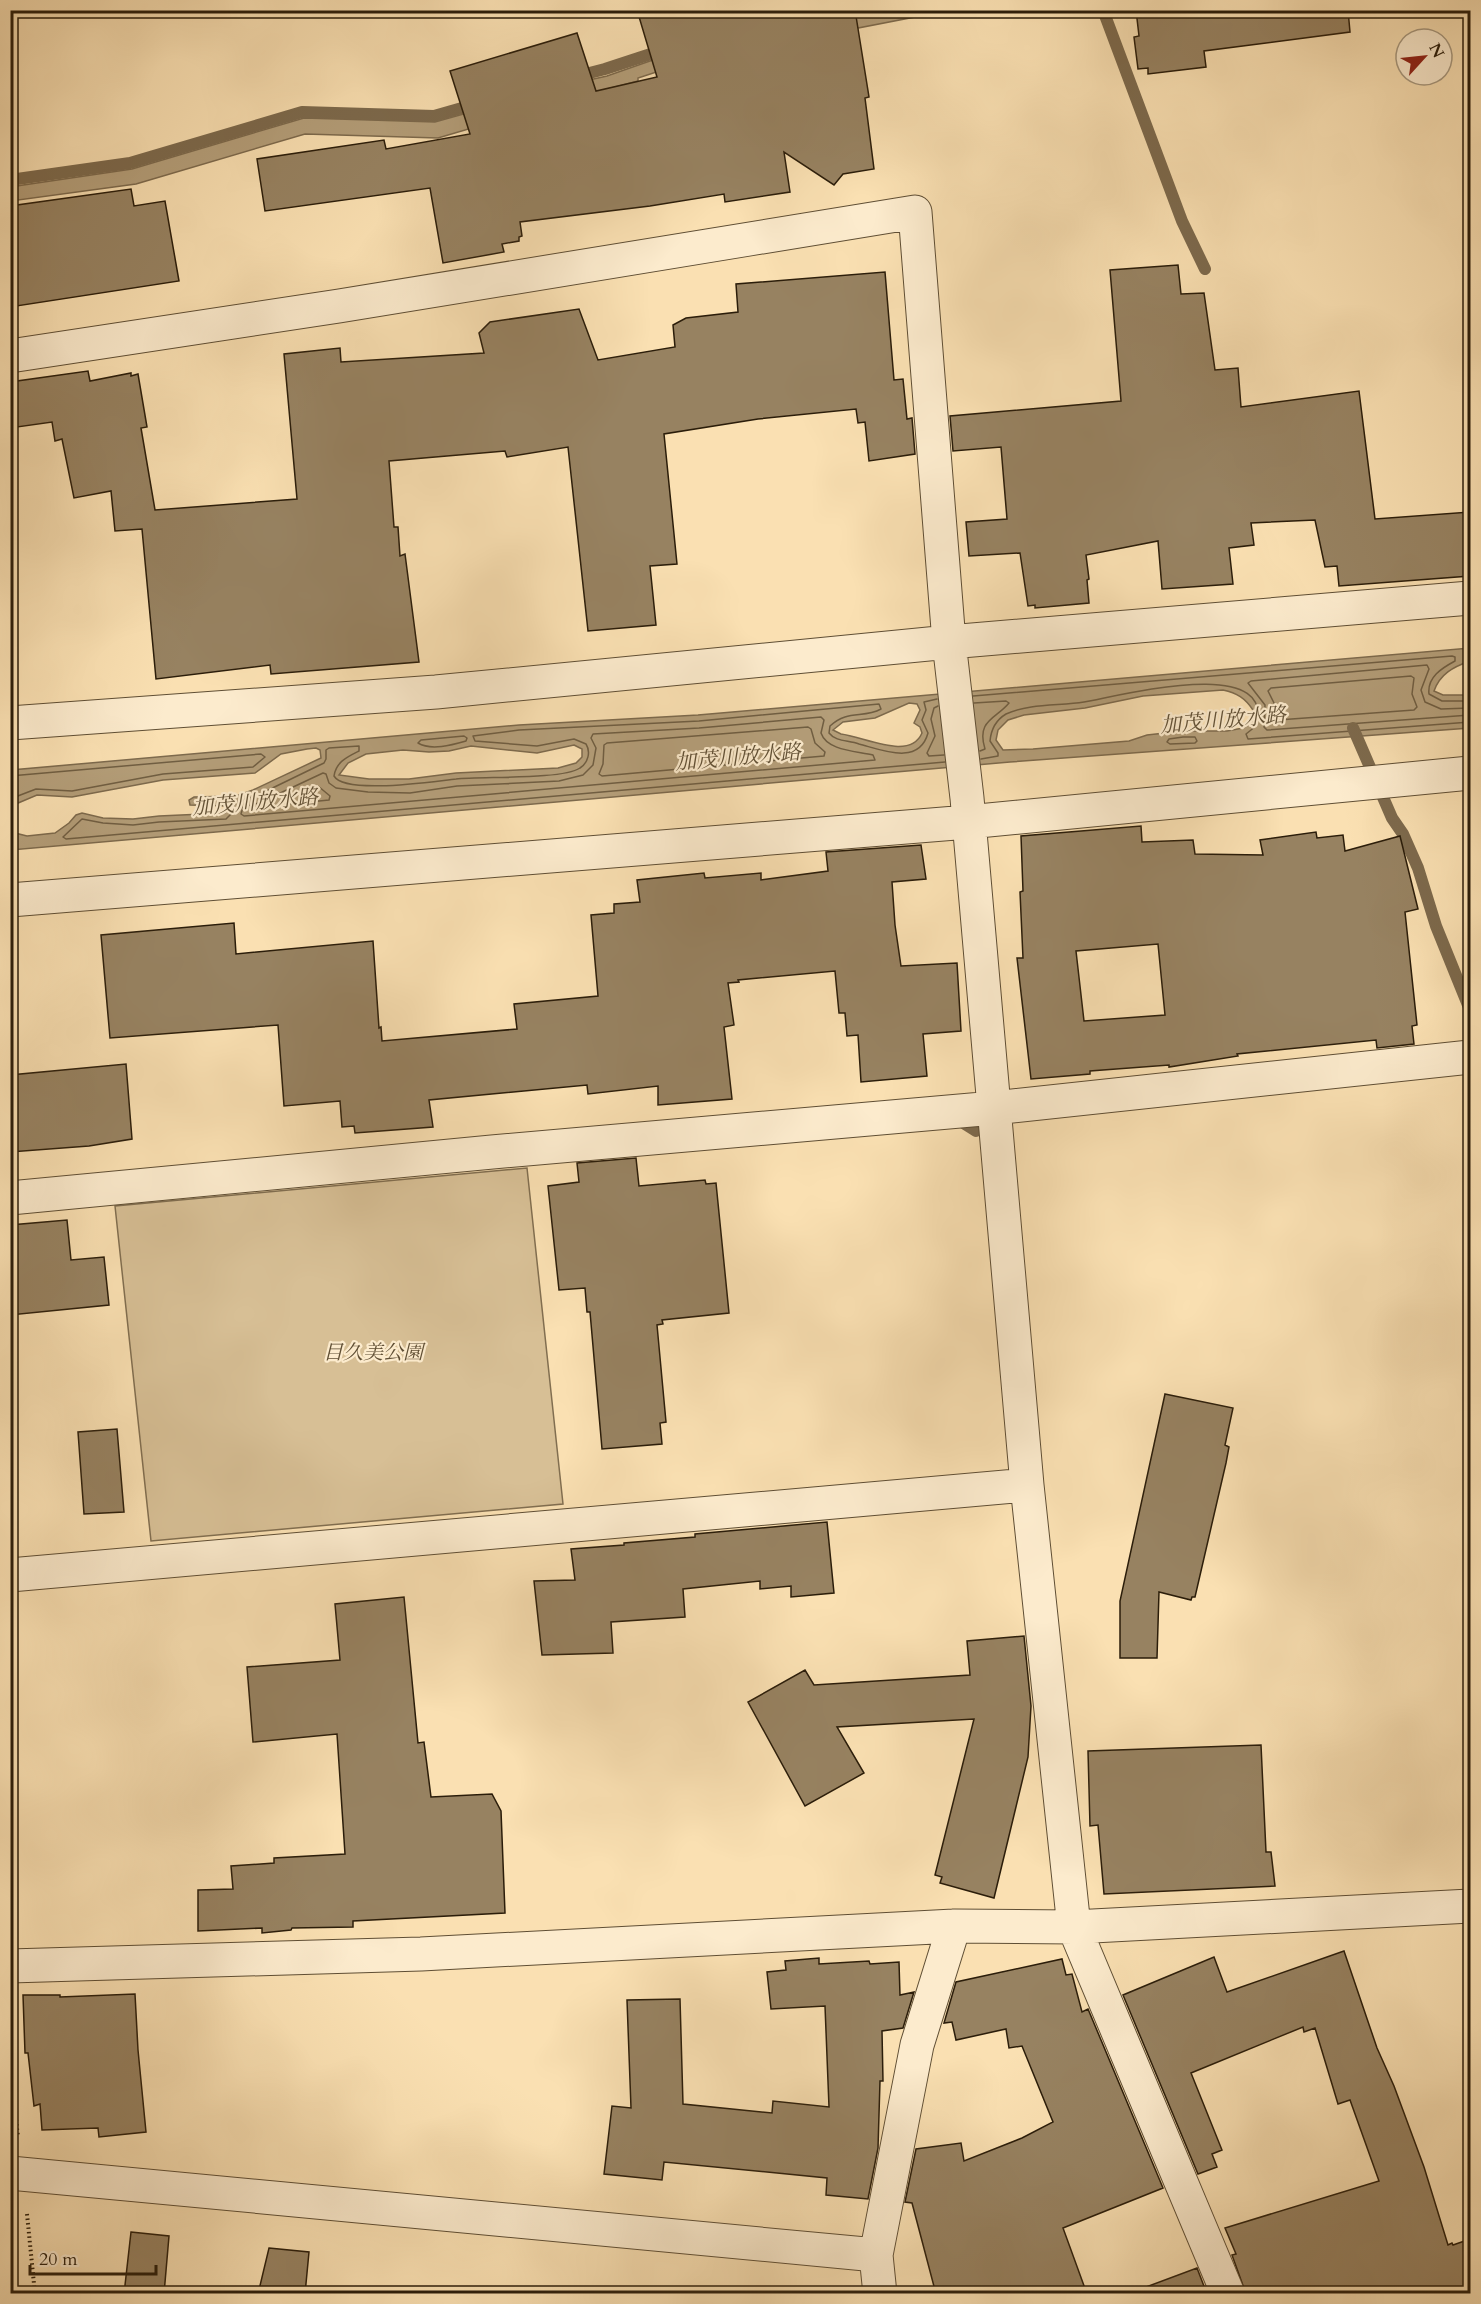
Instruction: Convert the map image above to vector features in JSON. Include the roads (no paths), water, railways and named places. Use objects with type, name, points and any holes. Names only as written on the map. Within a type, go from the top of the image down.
[{"type":"street","points":[[10,356],[339,306],[915,212],[949,642],[968,810],[1027,1485],[1074,1927],[1228,2294]]},
{"type":"street","points":[[10,723],[436,692],[949,642],[1470,598]]},
{"type":"street","points":[[10,900],[968,810],[1470,773]]},
{"type":"street","points":[[10,1198],[481,1153],[994,1108],[1470,1057]]},
{"type":"street","points":[[10,1575],[1027,1485]]},
{"type":"street","points":[[10,1966],[421,1954],[954,1926],[1074,1927],[1470,1906]]},
{"type":"street","points":[[880,2294],[876,2255],[917,2045],[954,1926]]},
{"type":"street","points":[[15,2158],[876,2255]]},
{"type":"water","points":[[883,11],[946,11],[693,60],[638,78],[638,81],[438,138],[305,134],[136,184],[11,201],[10,187],[132,169],[304,118],[435,122],[607,76],[690,47]]},
{"type":"water","name":"加茂川放水路","points":[[1470,648],[1470,661],[1448,672],[1434,691],[1443,695],[1470,695],[1470,728],[1010,762],[11,850],[11,832],[27,836],[55,833],[76,815],[82,813],[103,818],[133,819],[225,813],[229,809],[225,806],[190,805],[189,800],[194,797],[236,796],[321,758],[320,750],[307,749],[281,754],[255,773],[163,780],[72,797],[37,795],[11,806],[11,770],[519,725],[698,715]],"holes":[[[1223,690],[1237,694],[1247,702],[1253,710],[1252,723],[1243,728],[1227,731],[1183,731],[1147,735],[1129,741],[1033,749],[1003,750],[996,740],[998,730],[1008,720],[1024,715],[1085,708],[1143,696]],[[909,703],[917,704],[920,710],[914,723],[920,727],[922,733],[916,741],[908,745],[897,746],[841,734],[833,730],[843,722],[875,718]],[[574,745],[582,749],[582,757],[576,763],[558,768],[456,773],[409,779],[369,779],[339,775],[348,763],[366,754],[403,750],[449,751],[471,746],[537,753]]]},
{"type":"waterway","points":[[1103,10],[1182,221],[1205,269]]},
{"type":"waterway","points":[[574,77],[663,50]]},
{"type":"waterway","points":[[10,180],[130,163],[302,112],[434,116],[476,104]]},
{"type":"waterway","points":[[1353,728],[1392,818],[1403,834],[1418,868],[1436,926],[1470,1010]]},
{"type":"waterway","points":[[957,1119],[976,1131]]},
{"type":"park label","name":"目久美公園","points":[[373,1352]]}]
